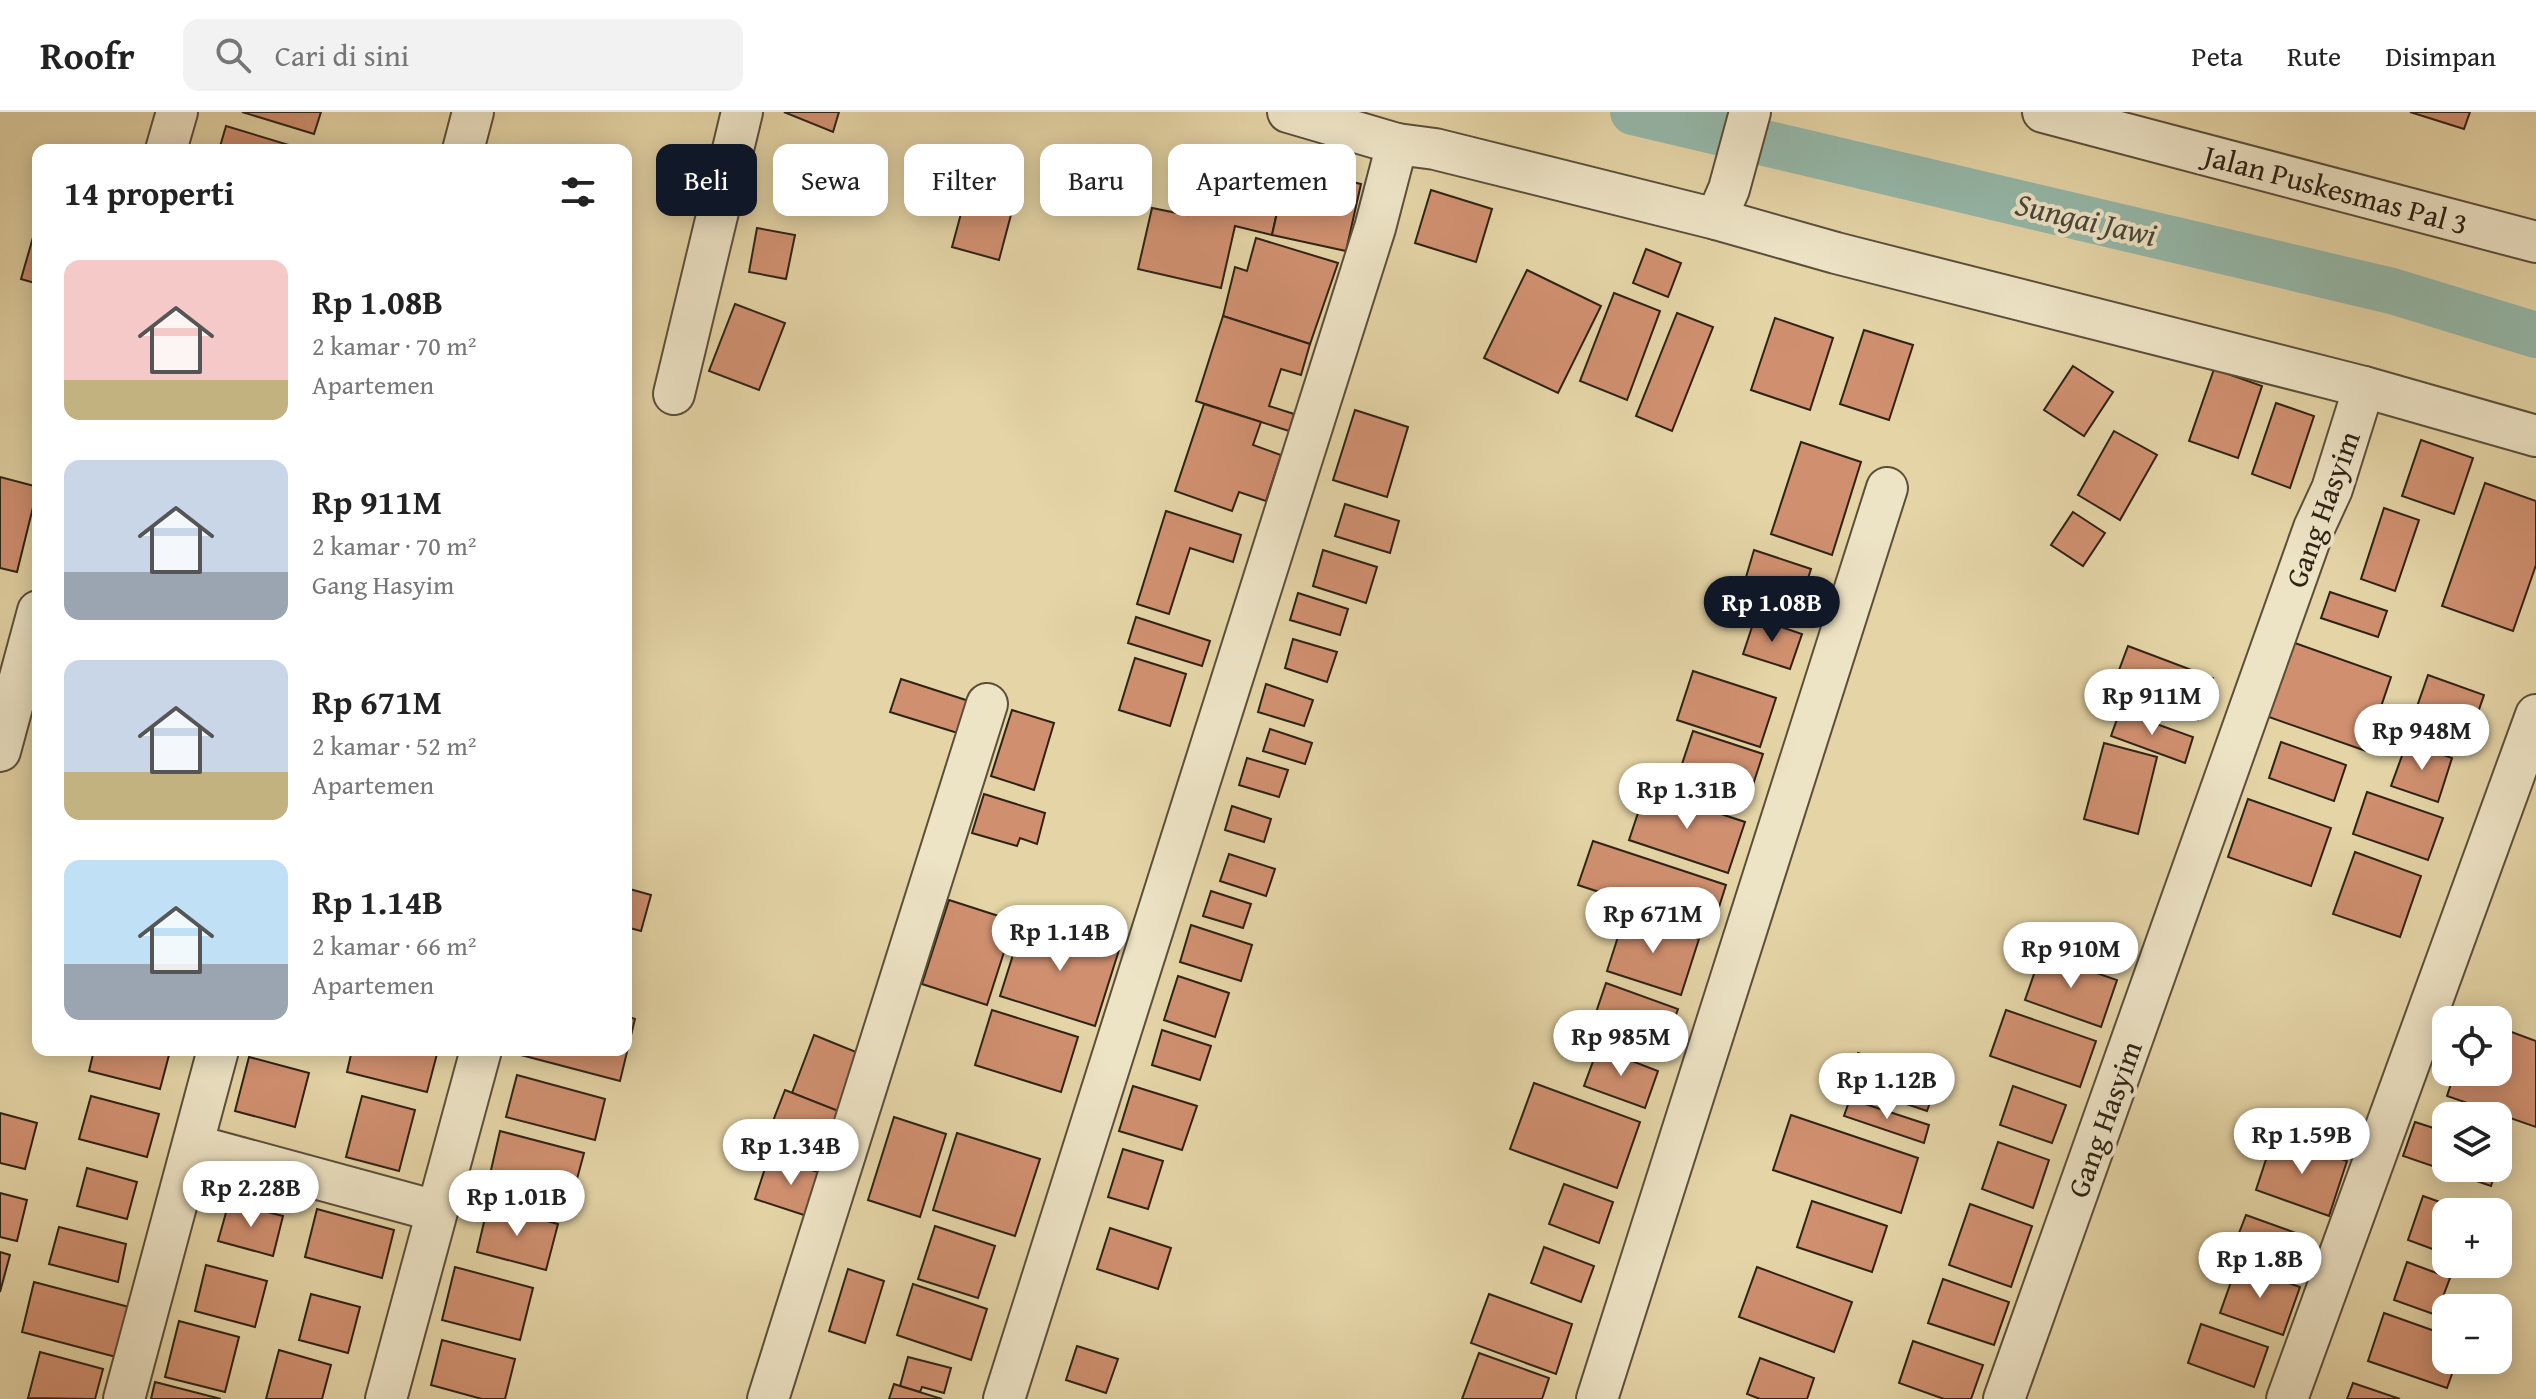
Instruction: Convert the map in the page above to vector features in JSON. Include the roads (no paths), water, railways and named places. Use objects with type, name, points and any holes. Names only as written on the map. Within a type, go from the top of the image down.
[{"type":"street","points":[[168,144],[177,112]]},
{"type":"street","points":[[465,144],[473,112]]},
{"type":"street","points":[[674,394],[742,112]]},
{"type":"street","points":[[1288,112],[1397,144],[1722,204],[1836,253],[2364,387],[2536,436]]},
{"type":"street","points":[[1722,204],[1750,112]]},
{"type":"street","name":"Jalan Puskesmas Pal 3","points":[[2043,112],[2536,242]]},
{"type":"street","points":[[1004,1399],[1375,228],[1397,144]]},
{"type":"street","name":"Gang Hasyim","points":[[2004,1399],[2314,528],[2332,489],[2364,387]]},
{"type":"street","points":[[1597,1399],[1887,488]]},
{"type":"street","points":[[0,751],[32,633]]},
{"type":"street","points":[[768,1399],[987,704]]},
{"type":"street","points":[[2287,1399],[2536,715]]},
{"type":"street","points":[[124,1399],[216,1056]]},
{"type":"street","points":[[386,1399],[479,1056]]},
{"type":"street","points":[[193,1145],[436,1211]]},
{"type":"waterway","name":"Sungai Jawi","points":[[1633,112],[2392,291],[2536,335]]}]
